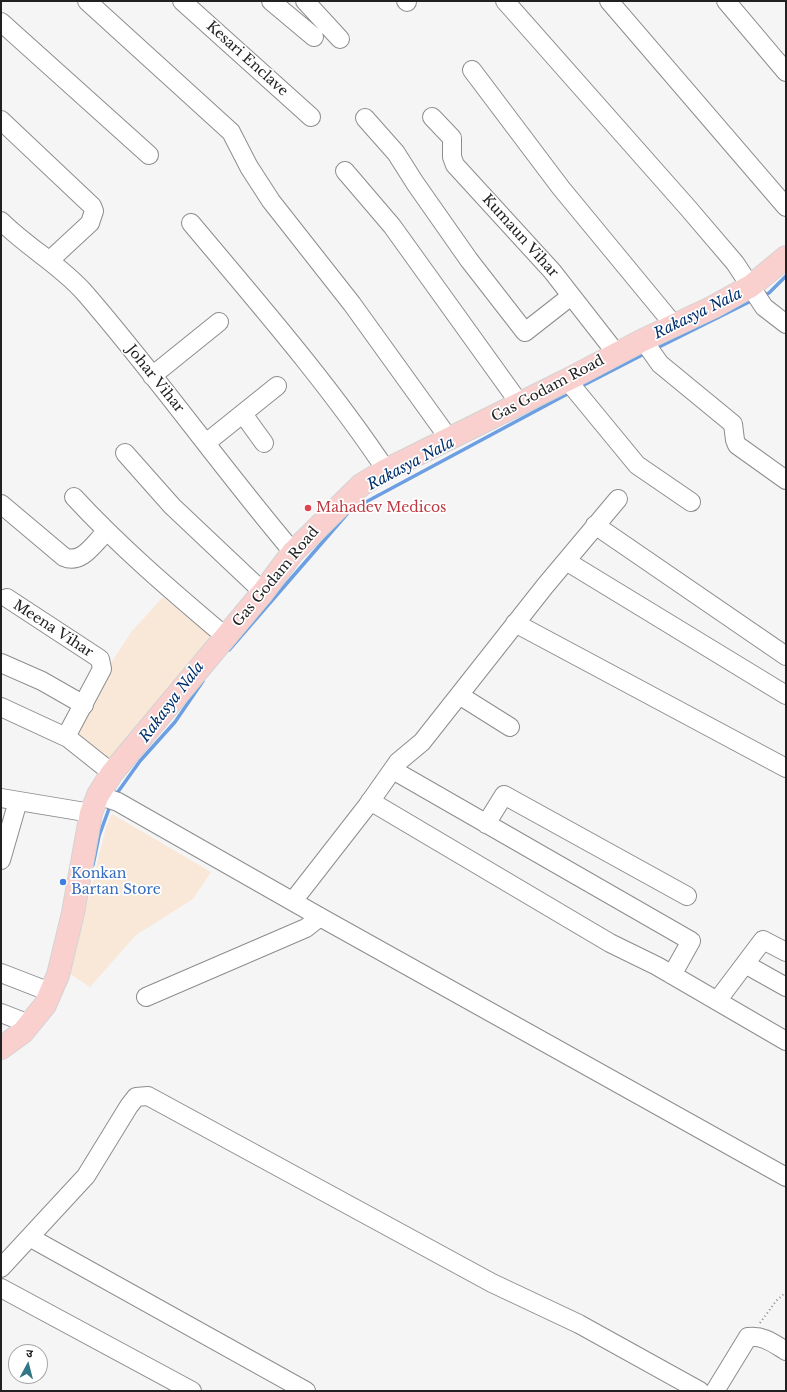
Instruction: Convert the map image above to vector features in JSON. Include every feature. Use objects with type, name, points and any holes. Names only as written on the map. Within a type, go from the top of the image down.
[{"type":"main road","name":"Gas Godam Road","points":[[1,1048],[23,1032],[45,1005],[58,975],[73,914],[112,773],[263,592],[293,552],[362,485],[386,470],[450,440],[520,404],[573,387],[616,353],[649,348],[674,325],[713,307],[757,296],[786,257]]},
{"type":"street","points":[[87,1],[231,132],[249,167],[271,201],[352,304],[450,440]]},
{"type":"street","name":"Kesari Enclave","points":[[182,1],[311,117]]},
{"type":"street","points":[[271,1],[314,37]]},
{"type":"street","points":[[305,1],[340,39]]},
{"type":"street","points":[[505,1],[688,208],[735,264],[757,296],[786,324]]},
{"type":"street","points":[[609,1],[786,207]]},
{"type":"street","points":[[726,1],[786,72]]},
{"type":"street","points":[[1,22],[149,155]]},
{"type":"street","points":[[472,70],[561,188],[674,325]]},
{"type":"street","name":"Kumaun Vihar","points":[[432,117],[452,138],[452,158],[456,165],[552,271],[616,353]]},
{"type":"street","points":[[365,118],[396,153],[469,260],[525,332],[571,296]]},
{"type":"street","points":[[1,120],[92,206],[94,211],[90,223],[49,261]]},
{"type":"street","points":[[344,171],[392,226],[520,404]]},
{"type":"street","name":"Johar Vihar","points":[[1,221],[83,291],[293,552]]},
{"type":"street","points":[[191,223],[307,362],[386,470]]},
{"type":"street","points":[[152,376],[219,322]]},
{"type":"street","points":[[649,348],[660,364],[733,424],[734,440],[738,444],[786,480]]},
{"type":"street","points":[[206,443],[277,386]]},
{"type":"street","points":[[573,387],[637,465],[691,502]]},
{"type":"street","points":[[243,414],[264,443]]},
{"type":"street","points":[[125,453],[172,506],[263,592]]},
{"type":"street","points":[[74,497],[106,532],[144,568],[226,637]]},
{"type":"street","points":[[293,901],[398,762],[422,742],[515,623],[618,499]]},
{"type":"street","points":[[1,504],[64,557],[71,560],[80,558],[106,532]]},
{"type":"street","points":[[596,525],[786,656]]},
{"type":"street","points":[[566,561],[786,695]]},
{"type":"street","name":"Meena Vihar","points":[[7,598],[100,659],[102,669],[69,731],[68,738]]},
{"type":"street","points":[[515,623],[786,768]]},
{"type":"street","points":[[1,663],[42,681],[84,705]]},
{"type":"street","points":[[459,695],[510,727]]},
{"type":"street","points":[[1,707],[68,738],[112,773]]},
{"type":"street","points":[[393,770],[691,941],[672,975]]},
{"type":"street","points":[[486,824],[504,796],[688,896]]},
{"type":"street","points":[[1,860],[10,800],[104,802],[293,901],[786,1177]]},
{"type":"street","points":[[370,801],[610,943],[672,975],[786,1041]]},
{"type":"street","points":[[146,997],[306,928],[320,917]]},
{"type":"street","points":[[717,1001],[763,940],[786,952]]},
{"type":"street","points":[[745,964],[786,987]]},
{"type":"street","points":[[1,973],[50,992]]},
{"type":"street","points":[[1,1013],[29,1024]]},
{"type":"street","points":[[1,1268],[86,1176],[136,1097],[148,1096],[430,1250],[492,1283],[579,1324],[700,1391]]},
{"type":"street","points":[[30,1238],[306,1391]]},
{"type":"street","points":[[1,1288],[192,1391]]},
{"type":"street","points":[[715,1391],[748,1337],[753,1336],[768,1340],[786,1351]]},
{"type":"path","points":[[753,1336],[764,1317],[786,1292]]},
{"type":"shaded area","points":[[163,597],[213,638],[111,765],[74,740],[105,672],[132,631]]},
{"type":"shaded area","points":[[112,814],[211,872],[193,899],[136,935],[90,987],[70,974],[106,827]]},
{"type":"waterway","name":"Rakasya Nala","points":[[762,296],[769,293],[786,276]]},
{"type":"waterway","name":"Rakasya Nala","points":[[655,349],[753,300]]},
{"type":"waterway","name":"Rakasya Nala","points":[[580,387],[646,353]]},
{"type":"waterway","name":"Rakasya Nala","points":[[351,510],[571,392]]},
{"type":"waterway","name":"Rakasya Nala","points":[[229,650],[347,514]]},
{"type":"waterway","name":"Rakasya Nala","points":[[115,796],[140,761],[175,722],[203,681]]},
{"type":"waterway","points":[[93,865],[99,836],[110,806]]},
{"type":"place","name":"Mahadev Medicos","points":[[308,508]]},
{"type":"place","name":"Konkan Bartan Store","points":[[63,882]]}]
